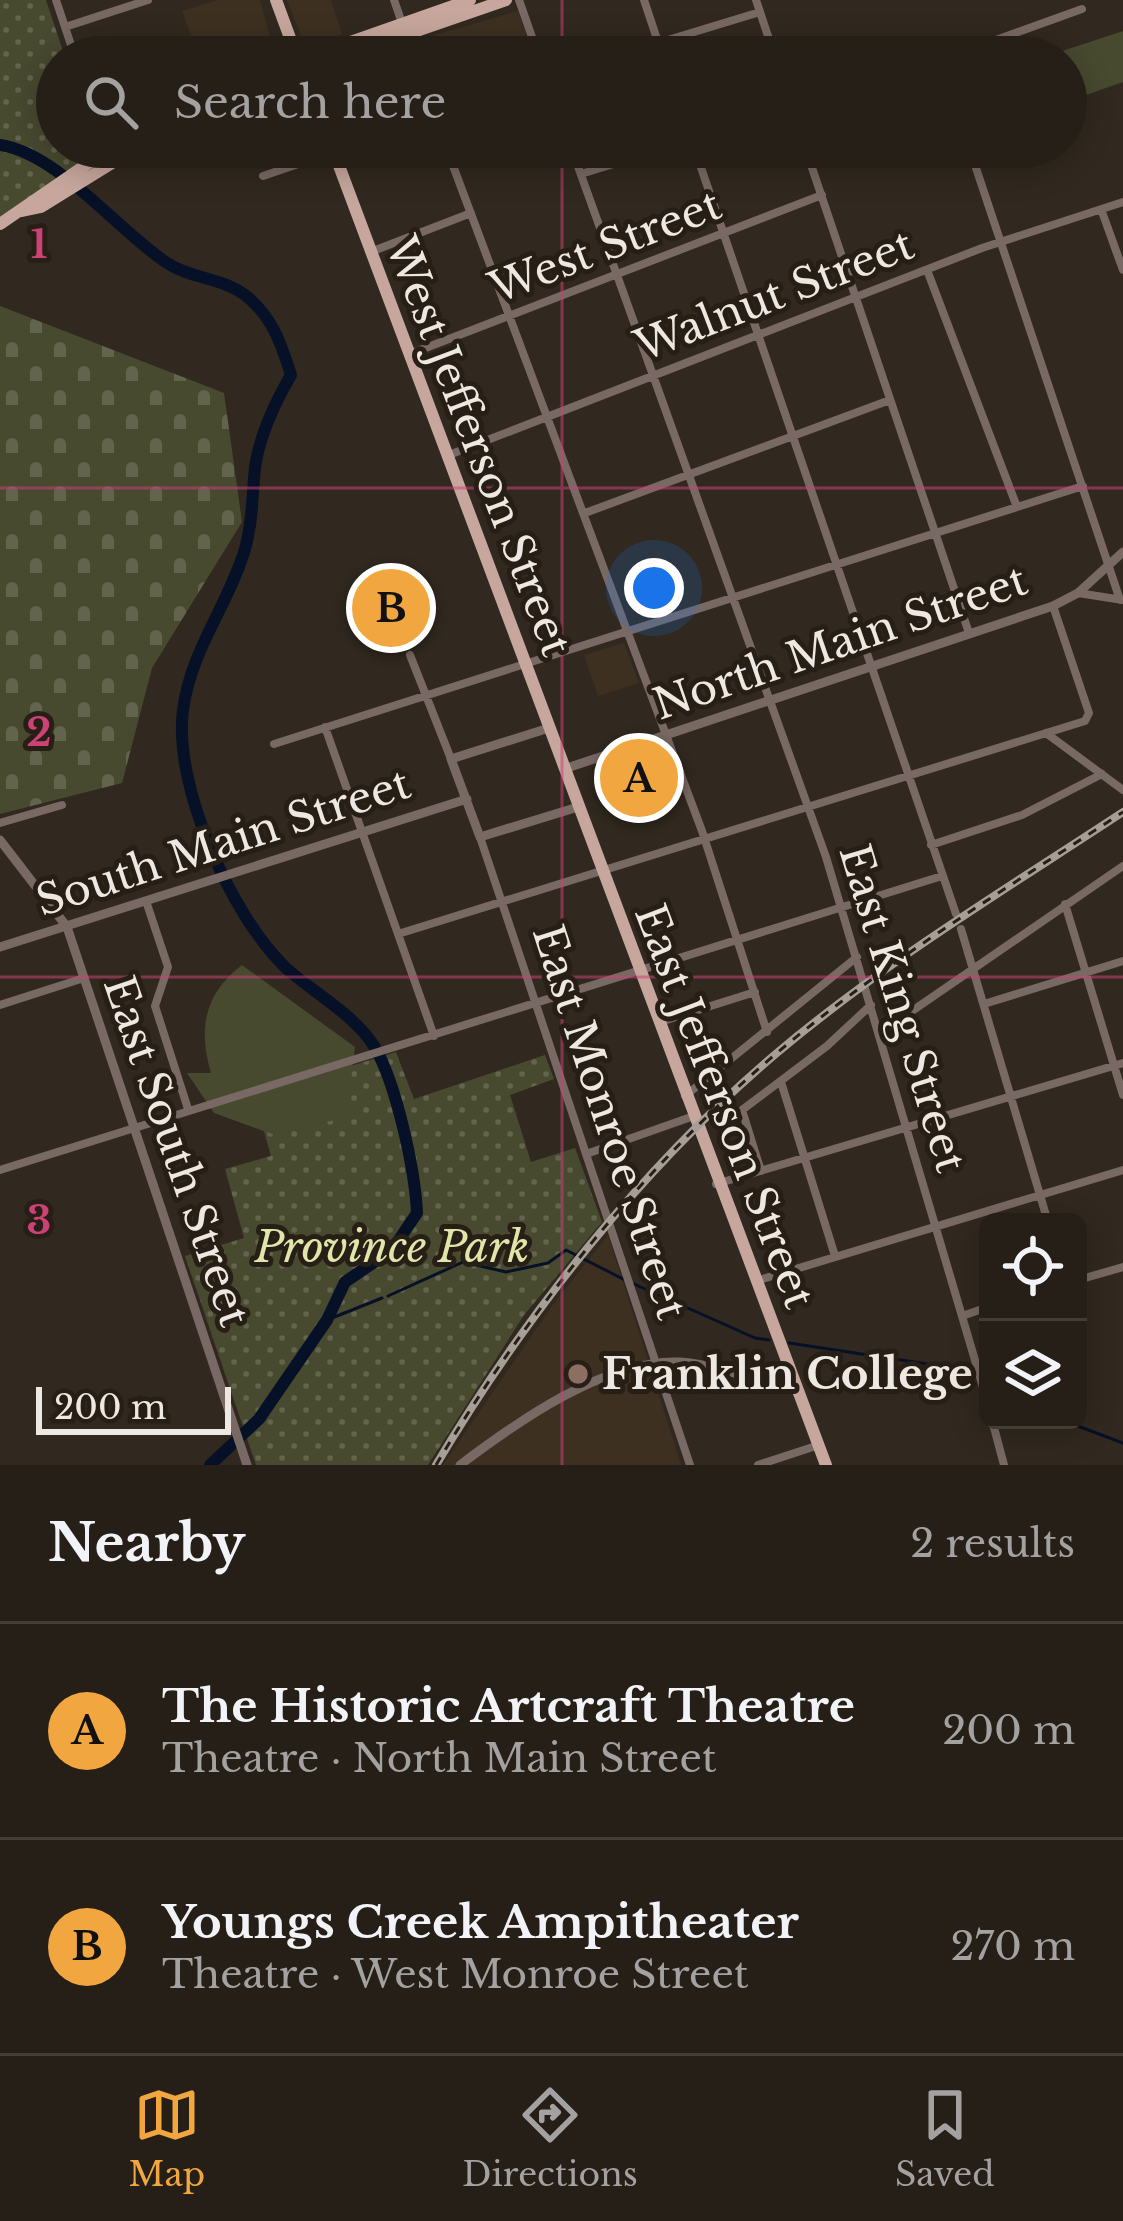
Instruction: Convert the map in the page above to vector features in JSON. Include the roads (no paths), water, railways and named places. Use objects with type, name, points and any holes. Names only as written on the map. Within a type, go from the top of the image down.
[{"type":"main road","points":[[275,0],[289,36]]},
{"type":"main road","points":[[388,36],[470,0]]},
{"type":"main road","points":[[380,36],[506,0]]},
{"type":"main road","points":[[0,224],[88,168]]},
{"type":"main road","name":"West Jefferson Street","points":[[344,168],[564,769]]},
{"type":"main road","name":"East Jefferson Street","points":[[564,769],[716,1184],[826,1465]]},
{"type":"street","points":[[56,0],[68,36]]},
{"type":"street","points":[[65,27],[148,0]]},
{"type":"street","points":[[394,0],[406,36]]},
{"type":"street","points":[[519,0],[531,36]]},
{"type":"street","points":[[644,0],[657,36]]},
{"type":"street","points":[[757,0],[768,36]]},
{"type":"street","points":[[1007,36],[1082,9]]},
{"type":"street","points":[[682,36],[760,12]]},
{"type":"street","points":[[263,176],[285,168]]},
{"type":"street","points":[[454,168],[705,839],[767,1032]]},
{"type":"street","name":"East King Street","points":[[578,168],[842,908],[979,1373]]},
{"type":"street","points":[[580,174],[600,168]]},
{"type":"street","points":[[701,168],[956,914]]},
{"type":"street","points":[[812,168],[968,633]]},
{"type":"street","points":[[976,168],[1121,600],[1078,592]]},
{"type":"street","name":"West Street","points":[[410,353],[822,195]]},
{"type":"street","name":"Walnut Street","points":[[449,454],[1000,241],[1123,202]]},
{"type":"street","points":[[1101,208],[1123,270]]},
{"type":"street","points":[[371,252],[472,213]]},
{"type":"street","points":[[927,270],[1017,507]]},
{"type":"street","points":[[585,513],[890,400]]},
{"type":"street","points":[[274,744],[1083,486]]},
{"type":"street","name":"North Main Street","points":[[564,769],[1053,606],[1078,592],[1123,552]]},
{"type":"street","points":[[398,934],[1089,716],[1053,606]]},
{"type":"street","points":[[410,655],[451,759],[549,728]]},
{"type":"street","points":[[326,727],[434,1036]]},
{"type":"street","points":[[1045,733],[1123,790]]},
{"type":"street","name":"East Monroe Street","points":[[451,759],[589,1153],[690,1465]]},
{"type":"street","points":[[931,845],[1022,815],[1102,774]]},
{"type":"street","name":"South Main Street","points":[[0,947],[467,799]]},
{"type":"street","points":[[0,823],[62,805]]},
{"type":"street","points":[[480,838],[578,807]]},
{"type":"street","name":"East South Street","points":[[1,844],[67,926],[247,1465]]},
{"type":"street","points":[[880,1034],[1123,866]]},
{"type":"street","points":[[0,1170],[942,876]]},
{"type":"street","points":[[146,901],[168,967],[155,1006],[188,1109]]},
{"type":"street","points":[[1065,904],[1118,1064],[1123,1095]]},
{"type":"street","points":[[961,929],[1045,1213]]},
{"type":"street","points":[[684,1097],[857,957]]},
{"type":"street","points":[[984,1004],[1123,962]]},
{"type":"street","points":[[0,1004],[84,978]]},
{"type":"street","points":[[658,1023],[755,992]]},
{"type":"street","points":[[761,1172],[742,1110],[871,1005]]},
{"type":"street","points":[[716,1184],[1118,1064]]},
{"type":"street","points":[[781,1082],[835,1256]]},
{"type":"street","points":[[589,1153],[692,1118]]},
{"type":"street","points":[[754,1282],[1123,1170]]},
{"type":"street","points":[[1087,1277],[1123,1267]]},
{"type":"street","points":[[965,1315],[979,1310]]},
{"type":"street","points":[[460,1465],[474,1460],[562,1396],[655,1364],[686,1363],[753,1380],[790,1371]]},
{"type":"street","points":[[994,1429],[1004,1465]]},
{"type":"street","points":[[758,1465],[819,1445]]},
{"type":"waterway","points":[[0,145],[36,159]]},
{"type":"waterway","points":[[51,168],[167,263],[245,295],[269,321],[279,341],[291,375],[260,444],[245,549],[187,688],[182,740],[187,774],[210,847],[245,915],[285,967],[344,1014],[374,1046],[390,1081],[413,1174],[417,1213],[392,1250],[345,1282],[327,1320],[259,1419],[210,1465]]},
{"type":"waterway","points":[[388,1296],[463,1262],[506,1272],[548,1263],[566,1250],[625,1280]]},
{"type":"waterway","points":[[634,1284],[769,1340]]},
{"type":"waterway","points":[[327,1320],[382,1298]]},
{"type":"waterway","points":[[789,1343],[974,1371]]},
{"type":"waterway","points":[[1086,1429],[1123,1443]]},
{"type":"railway","points":[[436,1465],[548,1298],[634,1193],[728,1096],[861,987],[1123,812]]},
{"type":"place","name":"Youngs Creek Ampitheater","points":[[391,608]]},
{"type":"place","name":"The Historic Artcraft Theatre","points":[[639,778]]},
{"type":"place","name":"Franklin College","points":[[578,1374]]},
{"type":"park label","name":"Province Park","points":[[392,1247]]}]
